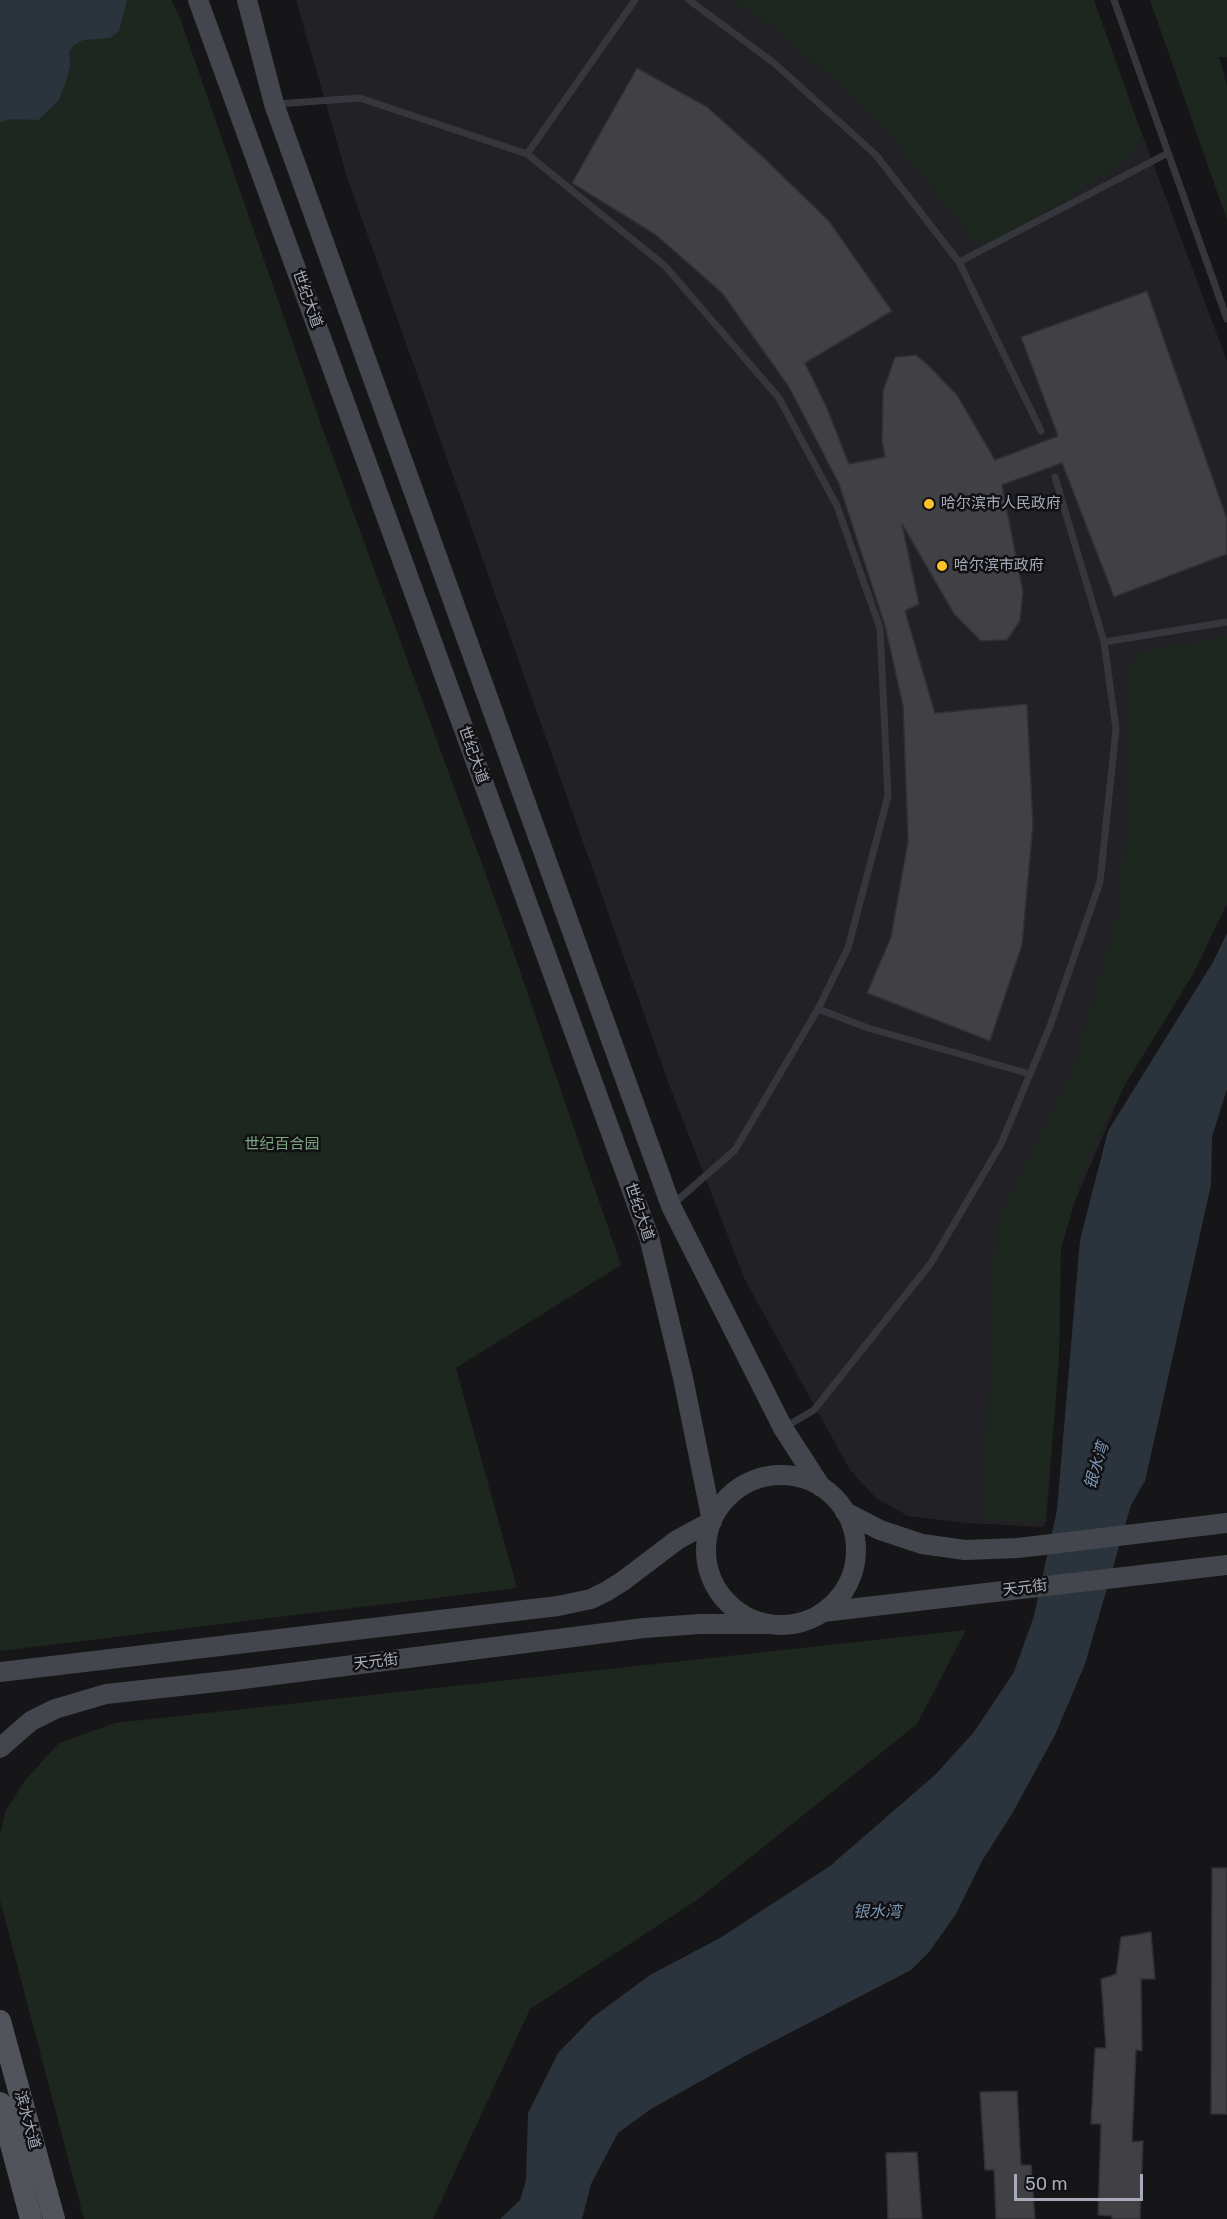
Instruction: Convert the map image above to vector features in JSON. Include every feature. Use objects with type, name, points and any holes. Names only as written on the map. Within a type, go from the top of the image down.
[{"type":"main road","name":"世纪大道","points":[[198,0],[649,1237],[683,1378],[712,1521]]},
{"type":"main road","points":[[248,0],[274,104],[671,1206],[783,1428],[821,1487]]},
{"type":"main road","points":[[780,1475],[801,1478],[821,1487],[845,1512],[852,1528],[856,1551],[852,1575],[840,1596],[824,1612],[805,1621],[786,1625],[766,1624],[745,1617],[728,1604],[714,1586],[707,1565],[707,1540],[712,1521],[723,1503],[739,1488],[758,1479],[780,1475]]},
{"type":"main road","points":[[845,1512],[880,1530],[922,1544],[965,1550],[1018,1548],[1227,1523]]},
{"type":"main road","points":[[1,1672],[558,1606],[591,1599],[623,1581],[676,1540],[712,1521]]},
{"type":"main road","name":"天元街","points":[[824,1612],[1227,1565]]},
{"type":"main road","name":"天元街","points":[[0,1748],[17,1732],[39,1717],[55,1709],[105,1694],[235,1680],[644,1628],[700,1624],[766,1624]]},
{"type":"main road","name":"滨水大道","points":[[0,2021],[54,2219]]},
{"type":"main road","name":"滨水大道","points":[[0,2103],[31,2219]]},
{"type":"lane","points":[[527,154],[635,0]]},
{"type":"lane","points":[[689,0],[774,63],[876,155],[959,262],[1041,431]]},
{"type":"lane","points":[[1114,0],[1227,319]]},
{"type":"lane","points":[[274,104],[360,98],[527,154],[665,266],[779,398],[837,506],[880,628],[888,796],[848,948],[818,1009],[735,1150],[671,1206]]},
{"type":"lane","points":[[959,262],[1168,153]]},
{"type":"lane","points":[[783,1428],[814,1410],[931,1263],[1001,1144],[1050,1026],[1100,882],[1116,729],[1104,642],[1055,477]]},
{"type":"lane","points":[[1104,642],[1227,622]]},
{"type":"lane","points":[[818,1009],[868,1028],[1030,1074]]},
{"type":"shaded area","name":"哈尔滨市人民政府","points":[[296,0],[1092,0],[1227,361],[1227,842],[1060,1237],[1044,1527],[967,1523],[908,1516],[876,1498],[850,1470],[745,1280],[670,1087],[347,177]]},
{"type":"green space","name":"世纪百合园","points":[[0,0],[171,0],[179,15],[322,427],[500,913],[621,1265],[456,1368],[517,1588],[0,1651]]},
{"type":"green space","points":[[732,0],[1094,0],[1142,135],[1129,160],[994,243],[973,240],[880,123],[777,29]]},
{"type":"green space","points":[[1150,0],[1227,0],[1227,57],[1219,57],[1227,86],[1227,220]]},
{"type":"green space","points":[[1227,634],[1227,904],[1192,976],[1126,1083],[1088,1156],[1061,1249],[1059,1358],[1046,1522],[983,1521],[996,1224],[1072,1071],[1119,908],[1130,770],[1128,673],[1138,652],[1219,638]]},
{"type":"green space","points":[[966,1630],[917,1724],[697,1900],[530,2009],[433,2219],[84,2219],[0,1900],[0,1835],[5,1812],[26,1779],[59,1743],[115,1723]]},
{"type":"water","points":[[0,0],[127,0],[119,31],[110,38],[83,40],[74,45],[69,53],[70,66],[59,100],[38,120],[12,119],[0,122]]},
{"type":"water","name":"银水湾","points":[[1227,933],[1227,1089],[1212,1137],[1211,1185],[1145,1481],[1131,1505],[1085,1664],[1055,1735],[1013,1812],[982,1861],[956,1914],[929,1952],[911,1970],[749,2054],[651,2109],[618,2133],[591,2184],[582,2219],[500,2219],[520,2200],[526,2180],[528,2113],[558,2053],[593,2017],[650,1975],[720,1938],[830,1866],[936,1774],[974,1732],[1014,1672],[1034,1616],[1057,1510],[1080,1240],[1108,1131],[1213,962]]},
{"type":"building","name":"哈尔滨市政府","points":[[637,68],[707,107],[763,157],[829,221],[892,311],[805,363],[827,408],[849,464],[885,457],[882,441],[883,391],[895,357],[916,355],[928,365],[957,395],[995,460],[1058,436],[1021,337],[1147,291],[1227,519],[1227,554],[1114,597],[1062,463],[1002,485],[1023,592],[1020,621],[1007,640],[981,641],[954,614],[902,524],[919,604],[905,611],[935,713],[1027,704],[1033,825],[1022,945],[990,1041],[867,993],[891,937],[908,841],[903,706],[885,626],[839,484],[789,387],[722,293],[656,235],[572,183]]},
{"type":"building","points":[[1212,1868],[1227,1868],[1227,2114],[1211,2114]]},
{"type":"building","points":[[1151,1932],[1155,1979],[1141,1979],[1142,2051],[1136,2050],[1132,2142],[1143,2141],[1140,2219],[1112,2219],[1112,2216],[1098,2215],[1101,2124],[1091,2124],[1095,2048],[1106,2048],[1101,1979],[1116,1974],[1121,1937]]},
{"type":"building","points":[[1017,2091],[1021,2165],[1031,2165],[1035,2219],[996,2219],[994,2170],[985,2170],[980,2092]]},
{"type":"building","points":[[917,2152],[922,2219],[888,2219],[886,2153]]},
{"type":"place","name":"哈尔滨市人民政府","points":[[929,504]]},
{"type":"place","name":"哈尔滨市政府","points":[[942,566]]}]
